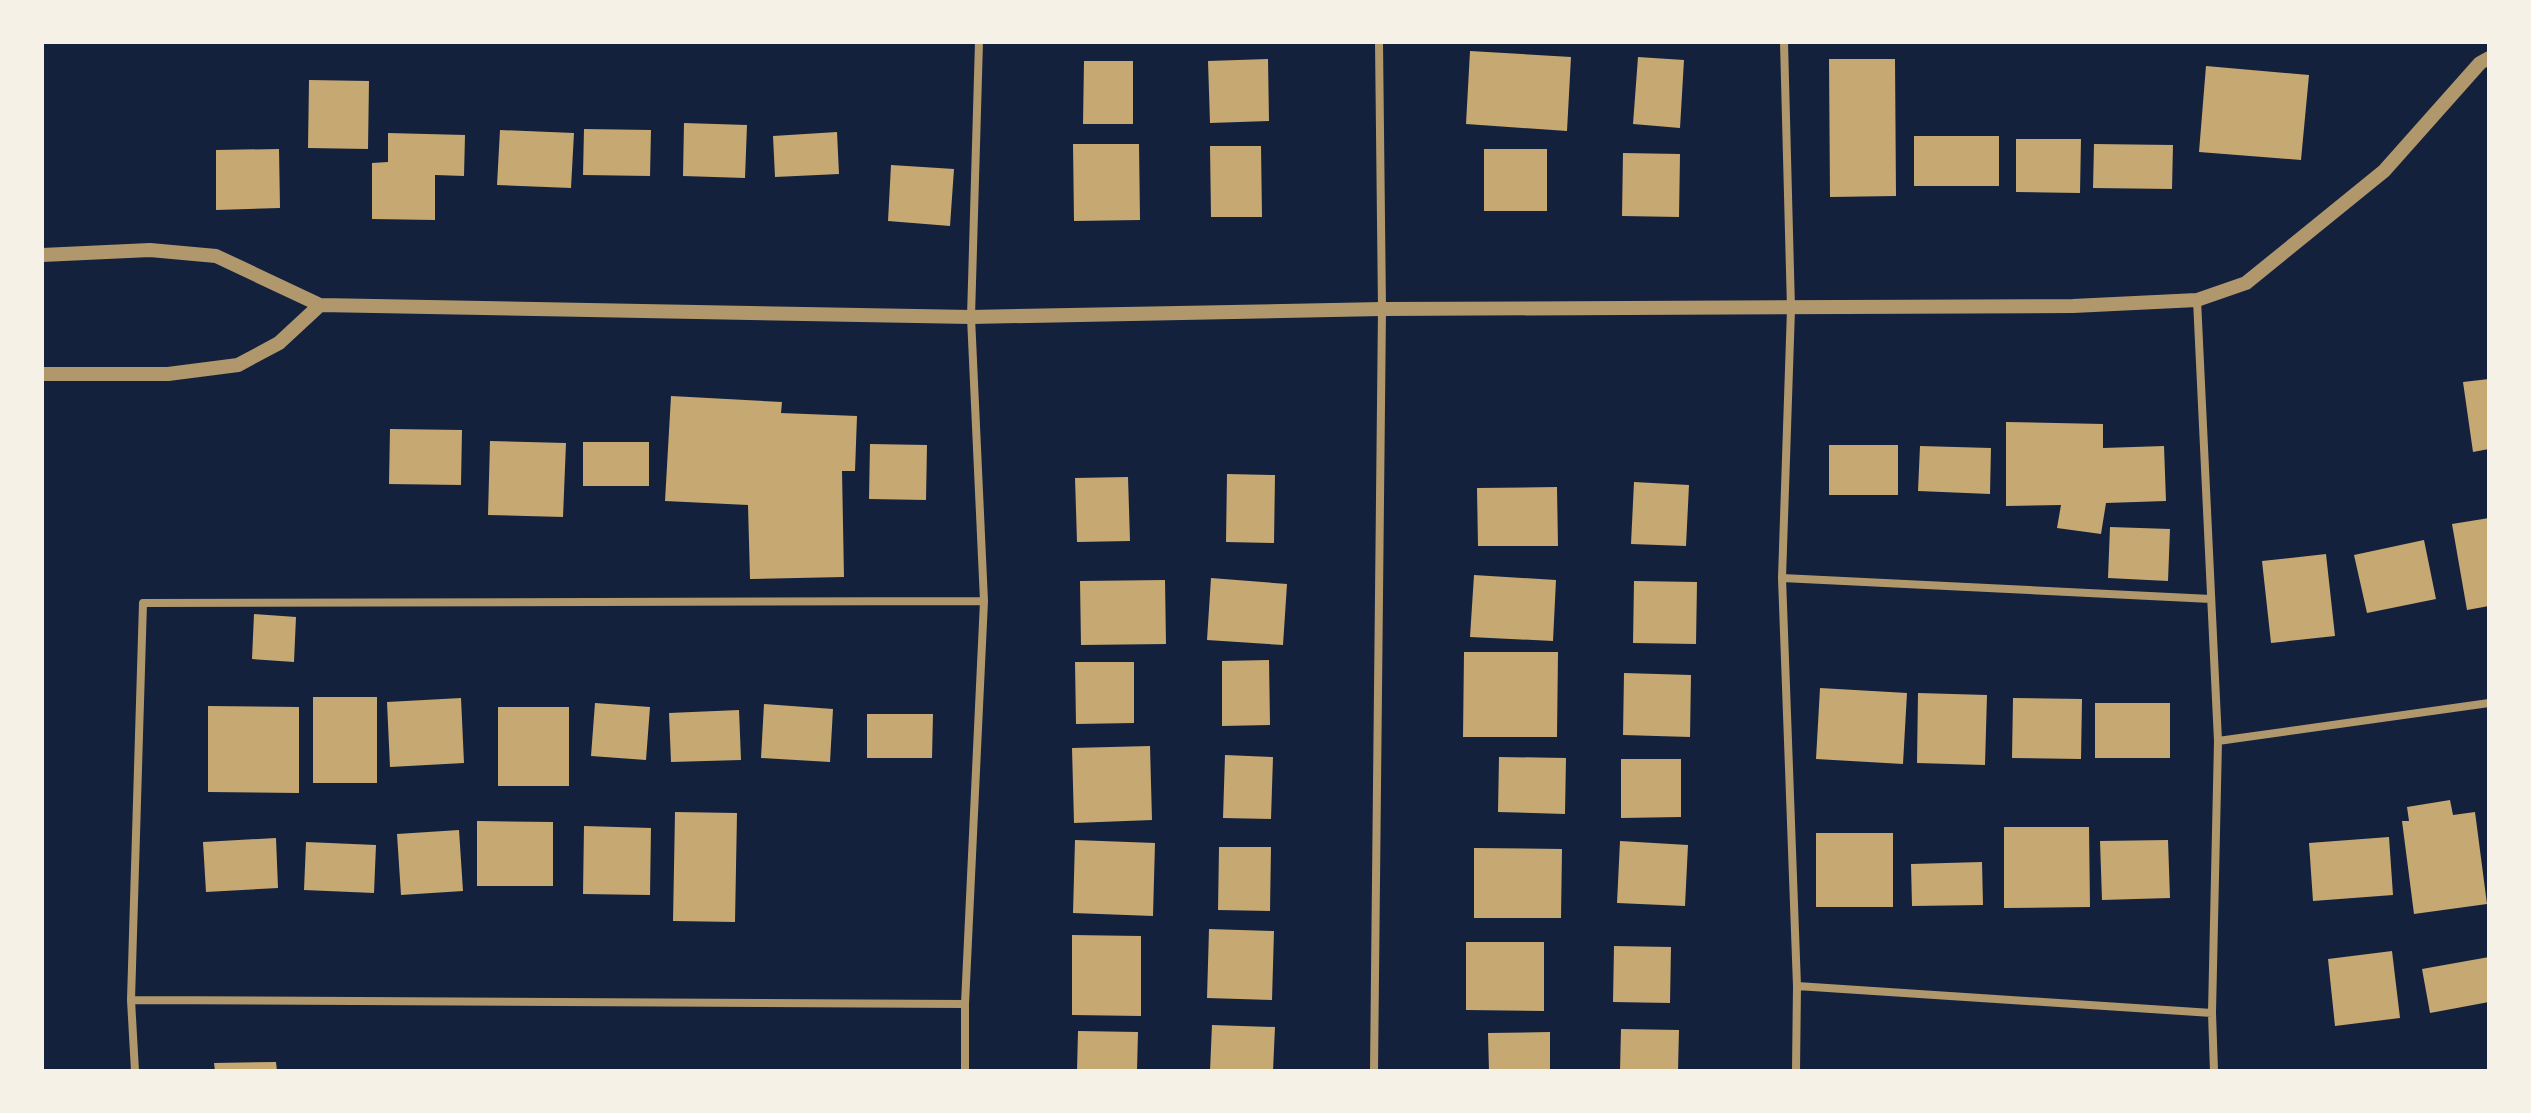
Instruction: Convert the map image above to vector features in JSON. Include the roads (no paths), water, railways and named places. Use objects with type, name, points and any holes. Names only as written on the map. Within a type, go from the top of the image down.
[{"type":"street","points":[[965,1071],[965,1004],[984,601],[971,317],[979,42]]},
{"type":"street","points":[[1374,1071],[1382,309],[1379,42]]},
{"type":"street","points":[[1784,42],[1791,309],[1782,578],[1797,986],[1796,1071]]},
{"type":"street","points":[[42,255],[150,250],[216,256],[320,305],[971,317],[1382,309],[2073,306],[2197,300],[2246,283],[2331,216],[2384,171],[2480,63],[2489,58]]},
{"type":"street","points":[[2197,300],[2218,741],[2212,1013],[2214,1071]]},
{"type":"street","points":[[42,374],[168,374],[238,365],[279,343],[320,305]]},
{"type":"street","points":[[1782,578],[2211,599]]},
{"type":"street","points":[[135,1071],[131,1000],[143,603],[984,601]]},
{"type":"street","points":[[2218,741],[2489,703]]},
{"type":"street","points":[[1797,986],[2212,1013]]},
{"type":"street","points":[[131,1000],[965,1004]]}]
